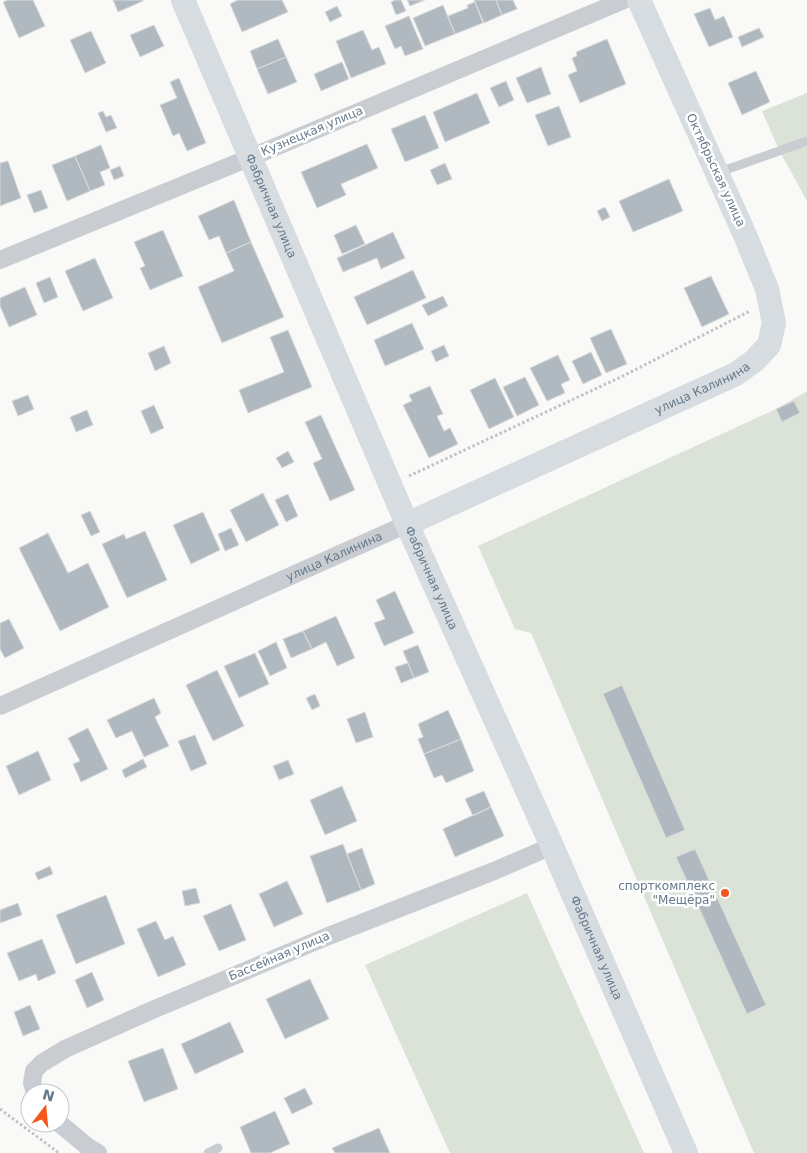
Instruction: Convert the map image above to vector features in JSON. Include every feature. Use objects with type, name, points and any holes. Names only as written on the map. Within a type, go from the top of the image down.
[{"type":"street","name":"Фабричная улица","points":[[182,0],[407,524],[552,846],[686,1153]]},
{"type":"street","name":"Кузнецкая улица","points":[[0,260],[249,158],[624,0]]},
{"type":"street","name":"Октябрьская улица","points":[[639,0],[746,235],[767,289],[774,323],[769,345]]},
{"type":"street","name":"улица Калинина","points":[[0,706],[736,374],[754,361],[769,345]]},
{"type":"street","name":"Бассейная улица","points":[[32,1083],[34,1072],[42,1063],[65,1049],[150,1010],[326,936],[494,871],[552,846]]},
{"type":"street","points":[[70,1132],[98,1153]]},
{"type":"lane","points":[[717,173],[807,141]]},
{"type":"lane","points":[[208,1153],[218,1148]]},
{"type":"path","points":[[390,485],[623,376],[769,301]]},
{"type":"path","points":[[0,1109],[59,1153]]},
{"type":"shaded area","points":[[807,93],[807,201],[779,150],[762,111]]},
{"type":"shaded area","name":"спорткомплекс \"Мещёра\"","points":[[807,391],[807,1153],[754,1153],[531,633],[515,629],[478,546],[776,409]]},
{"type":"shaded area","points":[[527,893],[644,1153],[450,1153],[365,965]]},
{"type":"building","points":[[8,0],[33,0],[45,26],[19,38],[3,2]]},
{"type":"building","points":[[113,0],[143,0],[143,1],[118,12]]},
{"type":"building","points":[[238,0],[282,0],[288,12],[242,32],[230,4]]},
{"type":"building","points":[[401,0],[406,11],[396,15],[391,2]]},
{"type":"building","points":[[407,0],[425,0],[410,6]]},
{"type":"building","points":[[474,0],[496,0],[502,15],[484,23]]},
{"type":"building","points":[[496,0],[513,0],[517,9],[502,15]]},
{"type":"building","points":[[475,2],[483,23],[455,34],[448,16],[468,8],[467,5]]},
{"type":"building","points":[[443,5],[455,34],[425,46],[413,18]]},
{"type":"building","points":[[337,6],[342,16],[330,22],[325,12]]},
{"type":"building","points":[[710,8],[715,20],[724,16],[733,37],[709,47],[694,14]]},
{"type":"building","points":[[409,16],[423,49],[405,56],[401,46],[395,49],[385,26]]},
{"type":"building","points":[[154,25],[164,46],[140,57],[130,35]]},
{"type":"building","points":[[759,28],[764,37],[742,47],[738,37]]},
{"type":"building","points":[[363,30],[372,50],[379,47],[386,64],[351,78],[336,41]]},
{"type":"building","points":[[91,31],[106,63],[85,73],[70,40]]},
{"type":"building","points":[[278,39],[286,57],[257,69],[250,51]]},
{"type":"building","points":[[607,39],[626,84],[580,103],[568,75],[577,71],[572,58],[577,56],[576,52]]},
{"type":"building","points":[[286,57],[297,82],[268,94],[257,69]]},
{"type":"building","points":[[342,62],[349,79],[321,91],[314,74]]},
{"type":"building","points":[[541,67],[551,94],[527,103],[516,78]]},
{"type":"building","points":[[756,71],[770,102],[742,115],[728,83]]},
{"type":"building","points":[[179,78],[206,143],[187,151],[179,133],[173,136],[160,105],[177,98],[170,82]]},
{"type":"building","points":[[506,81],[514,100],[499,107],[490,88]]},
{"type":"building","points":[[477,93],[490,123],[445,142],[433,112]]},
{"type":"building","points":[[559,106],[571,137],[548,146],[535,115]]},
{"type":"building","points":[[103,111],[106,117],[111,115],[117,128],[106,132],[98,113]]},
{"type":"building","points":[[425,115],[439,148],[405,162],[391,129]]},
{"type":"building","points":[[367,144],[378,168],[341,184],[346,195],[317,208],[301,172]]},
{"type":"building","points":[[101,145],[110,168],[100,172],[105,185],[90,191],[75,156]]},
{"type":"building","points":[[75,156],[90,191],[67,201],[52,165]]},
{"type":"building","points":[[8,161],[21,198],[0,206],[0,163]]},
{"type":"building","points":[[445,163],[452,179],[437,185],[430,170]]},
{"type":"building","points":[[120,166],[124,176],[114,180],[110,170]]},
{"type":"building","points":[[669,179],[683,211],[633,232],[619,201]]},
{"type":"building","points":[[41,190],[48,208],[34,213],[27,195]]},
{"type":"building","points":[[234,200],[251,242],[226,253],[219,236],[209,240],[198,216]]},
{"type":"building","points":[[605,207],[610,217],[602,221],[597,211]]},
{"type":"building","points":[[356,225],[365,244],[342,254],[334,235]]},
{"type":"building","points":[[163,230],[183,276],[150,290],[140,268],[145,266],[134,242]]},
{"type":"building","points":[[393,232],[405,258],[381,269],[377,258],[343,272],[337,258]]},
{"type":"building","points":[[251,242],[284,317],[222,343],[198,287],[234,271],[226,253]]},
{"type":"building","points":[[95,258],[113,298],[83,311],[65,271]]},
{"type":"building","points":[[413,270],[426,298],[367,325],[354,297]]},
{"type":"building","points":[[711,276],[729,314],[702,327],[684,288]]},
{"type":"building","points":[[50,277],[58,297],[44,303],[36,283]]},
{"type":"building","points":[[25,287],[37,315],[9,327],[0,306],[0,298]]},
{"type":"building","points":[[443,296],[448,306],[428,316],[422,305]]},
{"type":"building","points":[[412,323],[424,349],[385,366],[374,340]]},
{"type":"building","points":[[611,329],[627,364],[606,373],[590,338]]},
{"type":"building","points":[[288,330],[312,387],[248,413],[239,390],[284,372],[270,337]]},
{"type":"building","points":[[444,345],[449,356],[436,362],[431,351]]},
{"type":"building","points":[[164,346],[171,363],[155,371],[148,353]]},
{"type":"building","points":[[591,352],[602,375],[583,384],[572,361]]},
{"type":"building","points":[[558,355],[570,380],[561,384],[565,393],[547,401],[530,368]]},
{"type":"building","points":[[525,377],[539,405],[517,416],[503,387]]},
{"type":"building","points":[[495,378],[514,417],[489,429],[470,390]]},
{"type":"building","points":[[430,386],[443,414],[437,416],[444,431],[450,428],[458,444],[429,458],[403,405],[412,401],[409,395]]},
{"type":"building","points":[[28,395],[34,409],[18,416],[12,401]]},
{"type":"building","points":[[794,401],[800,413],[782,422],[776,409]]},
{"type":"building","points":[[154,405],[164,428],[151,434],[141,411]]},
{"type":"building","points":[[87,410],[93,425],[76,432],[70,417]]},
{"type":"building","points":[[321,415],[355,490],[330,501],[313,463],[322,459],[305,422]]},
{"type":"building","points":[[288,451],[294,462],[282,468],[276,458]]},
{"type":"building","points":[[263,493],[279,525],[246,542],[230,510]]},
{"type":"building","points":[[288,494],[298,516],[286,522],[275,500]]},
{"type":"building","points":[[90,511],[100,532],[91,536],[81,515]]},
{"type":"building","points":[[203,512],[220,550],[191,564],[173,525]]},
{"type":"building","points":[[231,528],[239,545],[225,551],[218,534]]},
{"type":"building","points":[[145,531],[167,580],[127,598],[102,544],[124,534],[126,539]]},
{"type":"building","points":[[48,533],[68,573],[88,563],[109,607],[60,631],[19,548]]},
{"type":"building","points":[[395,591],[414,633],[384,646],[374,623],[385,619],[376,600]]},
{"type":"building","points":[[336,616],[355,658],[337,666],[326,642],[312,649],[303,631]]},
{"type":"building","points":[[9,619],[24,648],[5,658],[0,649],[0,623]]},
{"type":"building","points":[[303,631],[312,649],[291,658],[283,639]]},
{"type":"building","points":[[276,642],[287,668],[270,676],[258,651]]},
{"type":"building","points":[[418,645],[429,672],[414,678],[403,651]]},
{"type":"building","points":[[255,653],[269,684],[239,698],[224,666]]},
{"type":"building","points":[[408,663],[414,678],[401,683],[395,667]]},
{"type":"building","points":[[217,670],[244,726],[213,741],[186,685]]},
{"type":"building","points":[[622,685],[685,830],[666,838],[603,694]]},
{"type":"building","points":[[315,694],[320,706],[312,710],[306,698]]},
{"type":"building","points":[[154,698],[161,713],[155,717],[169,746],[144,757],[132,731],[116,738],[107,720]]},
{"type":"building","points":[[448,710],[461,739],[424,754],[418,739],[423,737],[418,724]]},
{"type":"building","points":[[365,712],[373,737],[356,743],[347,719]]},
{"type":"building","points":[[88,728],[108,769],[81,782],[73,764],[80,761],[68,738]]},
{"type":"building","points":[[195,735],[207,764],[191,771],[178,741]]},
{"type":"building","points":[[461,739],[474,771],[446,783],[442,775],[434,778],[424,754]]},
{"type":"building","points":[[38,751],[51,780],[19,795],[6,766]]},
{"type":"building","points":[[143,759],[147,767],[125,778],[122,770]]},
{"type":"building","points":[[288,760],[294,774],[279,780],[273,766]]},
{"type":"building","points":[[342,786],[357,821],[325,835],[310,800]]},
{"type":"building","points":[[484,791],[491,807],[473,816],[465,799]]},
{"type":"building","points":[[491,807],[504,836],[455,857],[443,829]]},
{"type":"building","points":[[343,844],[361,890],[327,903],[310,856]]},
{"type":"building","points":[[362,848],[375,884],[361,890],[347,854]]},
{"type":"building","points":[[695,849],[766,1005],[747,1014],[676,857]]},
{"type":"building","points":[[50,866],[53,874],[38,880],[35,873]]},
{"type":"building","points":[[287,881],[303,914],[274,927],[259,894]]},
{"type":"building","points":[[196,888],[200,903],[185,906],[182,891]]},
{"type":"building","points":[[106,895],[125,944],[76,964],[56,915]]},
{"type":"building","points":[[18,903],[22,915],[0,923],[0,910]]},
{"type":"building","points":[[231,904],[246,940],[219,951],[203,916]]},
{"type":"building","points":[[156,921],[165,940],[173,936],[186,965],[158,977],[137,929]]},
{"type":"building","points":[[42,939],[56,973],[38,981],[36,974],[19,981],[7,953]]},
{"type":"building","points":[[92,972],[104,1000],[87,1008],[75,980]]},
{"type":"building","points":[[310,979],[329,1019],[285,1039],[266,999]]},
{"type":"building","points":[[30,1005],[40,1029],[23,1036],[14,1012]]},
{"type":"building","points":[[230,1022],[244,1052],[195,1074],[181,1044]]},
{"type":"building","points":[[163,1048],[178,1089],[144,1102],[128,1061]]},
{"type":"building","points":[[305,1088],[313,1104],[292,1114],[284,1098]]},
{"type":"building","points":[[275,1111],[290,1144],[270,1153],[251,1153],[240,1127]]},
{"type":"building","points":[[379,1128],[390,1153],[335,1153],[332,1148]]},
{"type":"place","name":"спорткомплекс \"Мещёра\"","points":[[725,893]]}]
